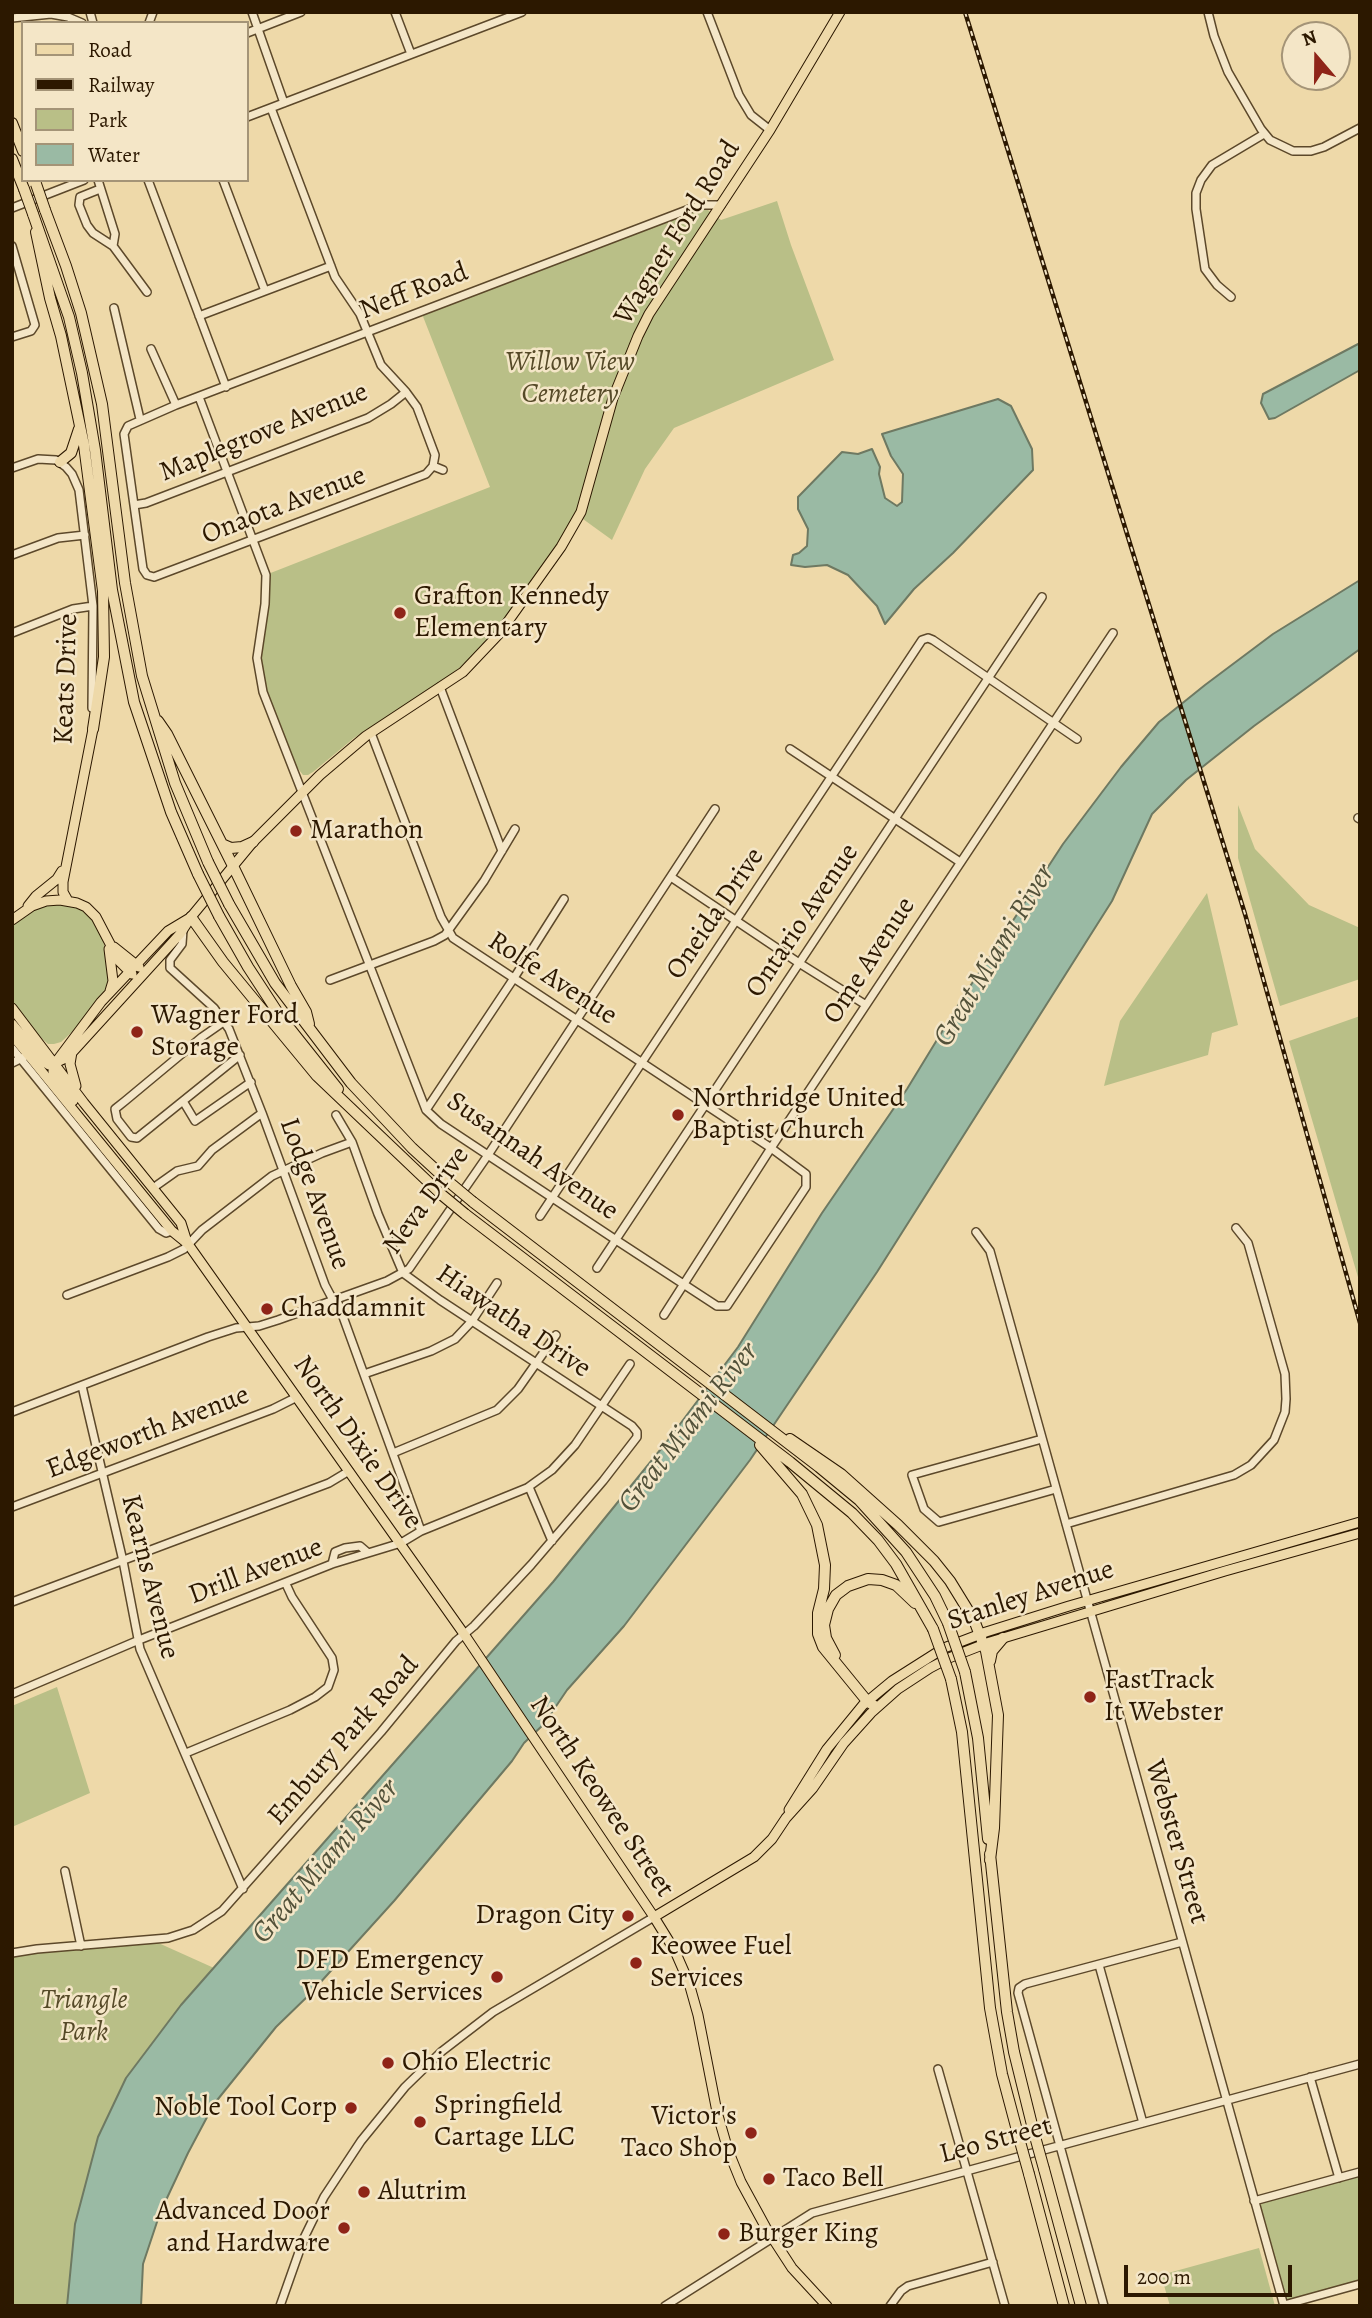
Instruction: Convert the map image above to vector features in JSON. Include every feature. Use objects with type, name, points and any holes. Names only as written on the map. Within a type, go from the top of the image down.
[{"type":"highway","points":[[12,123],[21,145]]},
{"type":"highway","points":[[12,159],[21,182]]},
{"type":"highway","points":[[21,182],[65,307],[82,373],[95,450],[112,590],[134,702],[171,812],[219,916],[255,978],[318,1066],[373,1129]]},
{"type":"highway","points":[[35,182],[78,303],[102,404],[128,602],[135,643],[153,714],[175,783],[229,904],[275,983],[351,1083],[449,1182],[765,1426],[869,1497],[934,1561],[957,1591],[974,1620],[989,1664],[998,1715],[995,1828],[990,1860]]},
{"type":"highway","points":[[33,214],[37,245],[61,335],[80,425],[103,591],[104,657],[93,729]]},
{"type":"highway","points":[[60,462],[71,453],[80,425]]},
{"type":"highway","points":[[153,714],[167,734],[306,1013],[312,1031]]},
{"type":"highway","points":[[222,844],[231,848],[253,842]]},
{"type":"highway","points":[[191,917],[223,962],[317,1076],[442,1195],[844,1506],[878,1540],[907,1580],[933,1629],[951,1679],[962,1732],[990,2008],[1002,2074],[1064,2306]]},
{"type":"highway","points":[[746,1429],[786,1474],[810,1509],[823,1545],[825,1565],[824,1589],[818,1613],[818,1634],[823,1647],[877,1707]]},
{"type":"highway","points":[[800,1448],[859,1500],[919,1571],[948,1623],[965,1672],[978,1738],[1007,2012],[1014,2052],[1081,2306]]},
{"type":"highway","points":[[869,1699],[834,1654],[826,1638],[824,1625],[828,1609],[836,1595],[858,1581],[882,1580],[896,1585],[906,1593],[927,1616]]},
{"type":"highway","points":[[989,1664],[992,1651],[1003,1638]]},
{"type":"main road","name":"Wagner Ford Road","points":[[55,1063],[68,1057],[173,941],[253,842],[302,793],[348,750],[475,662],[499,634],[574,526],[586,498],[613,398],[638,336],[663,291],[770,130],[840,12]]},
{"type":"main road","name":"Keats Drive","points":[[68,901],[63,892],[65,867],[93,729]]},
{"type":"main road","points":[[24,911],[36,896],[57,879],[65,867]]},
{"type":"main road","points":[[12,920],[46,901],[68,901],[85,906],[101,925],[108,941],[113,981],[108,994]]},
{"type":"main road","name":"Wagner Ford Road","points":[[55,1063],[108,994],[135,970],[168,931],[191,917]]},
{"type":"main road","points":[[108,941],[135,970]]},
{"type":"main road","points":[[99,1021],[111,999],[135,970],[173,941]]},
{"type":"main road","name":"North Dixie Drive","points":[[12,1008],[181,1223],[188,1244]]},
{"type":"main road","points":[[12,1024],[43,1061],[49,1065],[55,1063]]},
{"type":"main road","name":"North Dixie Drive","points":[[12,1035],[24,1056],[90,1131],[139,1197],[188,1244],[503,1691]]},
{"type":"main road","points":[[38,1042],[52,1047],[66,1042],[74,1035]]},
{"type":"main road","points":[[73,1051],[71,1076],[80,1097]]},
{"type":"main road","points":[[55,1063],[55,1078],[86,1117],[90,1131]]},
{"type":"main road","name":"Stanley Avenue","points":[[786,1818],[793,1802],[827,1749],[849,1720],[869,1699],[892,1681],[944,1648],[982,1639],[1087,1601],[1360,1522]]},
{"type":"main road","name":"Stanley Avenue","points":[[654,1917],[747,1862],[765,1847],[813,1788],[844,1743],[877,1707],[930,1668],[982,1639],[1003,1638],[1360,1533]]},
{"type":"main road","name":"North Keowee Street","points":[[503,1691],[675,1951],[691,1987],[716,2112],[744,2189],[792,2268],[827,2306]]},
{"type":"street","points":[[252,12],[285,103]]},
{"type":"street","points":[[248,33],[301,12]]},
{"type":"street","points":[[395,12],[411,54]]},
{"type":"street","points":[[248,117],[522,12]]},
{"type":"street","points":[[707,12],[745,106],[756,120],[770,130]]},
{"type":"street","points":[[1208,12],[1228,72],[1264,134],[1284,149],[1302,152],[1324,147],[1360,128]]},
{"type":"street","points":[[12,18],[51,14],[77,21]]},
{"type":"street","points":[[271,108],[341,288],[360,314],[381,365],[417,407],[435,455],[433,466],[443,470]]},
{"type":"street","points":[[1231,297],[1205,269],[1196,217],[1196,193],[1201,180],[1212,165],[1264,134]]},
{"type":"street","points":[[12,208],[78,182]]},
{"type":"street","points":[[98,182],[115,234],[113,246]]},
{"type":"street","points":[[149,182],[226,387]]},
{"type":"street","points":[[224,182],[265,291]]},
{"type":"street","points":[[100,189],[80,197],[79,205],[87,225],[93,233],[113,246],[147,292]]},
{"type":"street","name":"Neff Road","points":[[134,505],[124,433],[126,428],[140,419],[700,205],[721,205]]},
{"type":"street","points":[[12,246],[15,269],[35,328],[12,337]]},
{"type":"street","points":[[199,316],[331,266]]},
{"type":"street","points":[[114,309],[140,419]]},
{"type":"street","points":[[151,349],[176,405]]},
{"type":"street","name":"Maplegrove Avenue","points":[[134,505],[146,503],[368,418],[406,392]]},
{"type":"street","name":"Susannah Avenue","points":[[199,397],[266,575],[257,657],[260,682],[426,1110],[441,1124],[552,1198],[717,1306],[724,1307]]},
{"type":"street","points":[[12,468],[44,458],[60,462]]},
{"type":"street","name":"Keats Drive","points":[[60,462],[72,474],[79,490],[85,535],[93,606],[93,729]]},
{"type":"street","name":"Onaota Avenue","points":[[134,505],[144,569],[147,575],[159,577],[426,474],[433,466]]},
{"type":"street","points":[[12,555],[58,538],[85,535]]},
{"type":"street","name":"Ontario Avenue","points":[[597,1268],[707,1106],[1042,597]]},
{"type":"street","points":[[12,632],[73,609],[93,606]]},
{"type":"street","name":"Ome Avenue","points":[[664,1315],[771,1148],[1113,633]]},
{"type":"street","name":"Oneida Drive","points":[[540,1216],[919,644],[928,638],[989,680]]},
{"type":"street","points":[[989,680],[1077,739]]},
{"type":"street","points":[[440,687],[502,851]]},
{"type":"street","name":"Rolfe Avenue","points":[[371,733],[441,917],[458,942],[804,1172],[807,1181],[798,1199],[729,1304],[724,1307]]},
{"type":"street","points":[[790,749],[960,862]]},
{"type":"street","name":"Neva Drive","points":[[12,1412],[208,1337],[247,1326],[259,1326],[403,1273],[415,1262],[488,1154],[715,809]]},
{"type":"street","points":[[330,980],[434,941],[448,931],[484,881],[515,829]]},
{"type":"street","points":[[671,877],[866,1005]]},
{"type":"street","points":[[426,1110],[564,899]]},
{"type":"street","name":"Lodge Avenue","points":[[183,929],[182,944],[170,960],[170,968],[225,1021],[251,1082],[332,1300],[338,1303],[421,1531]]},
{"type":"street","points":[[225,1021],[115,1109],[117,1119],[135,1138],[240,1055]]},
{"type":"street","points":[[12,1048],[24,1056],[139,1197]]},
{"type":"street","points":[[12,1063],[24,1056]]},
{"type":"street","points":[[183,1101],[195,1121],[251,1082]]},
{"type":"street","points":[[153,1188],[177,1171],[198,1166],[212,1150],[262,1113]]},
{"type":"street","name":"Hiawatha Drive","points":[[336,1115],[352,1142],[403,1273],[632,1426],[637,1433]]},
{"type":"street","points":[[67,1295],[184,1249],[230,1208],[272,1176],[352,1142]]},
{"type":"street","points":[[1066,1524],[1234,1475],[1251,1465],[1274,1440],[1285,1412],[1284,1374],[1248,1243],[1236,1228]]},
{"type":"street","name":"Webster Street","points":[[976,1233],[989,1251],[1284,2306]]},
{"type":"street","points":[[364,1374],[447,1344],[461,1334],[472,1321],[497,1283]]},
{"type":"street","points":[[393,1452],[496,1410],[518,1390],[555,1335]]},
{"type":"street","points":[[401,1543],[421,1531],[530,1487],[576,1445],[630,1364]]},
{"type":"street","name":"Kearns Avenue","points":[[82,1386],[123,1560],[140,1649],[243,1889]]},
{"type":"street","name":"Edgeworth Avenue","points":[[12,1507],[273,1409],[297,1397]]},
{"type":"street","name":"Embury Park Road","points":[[12,1953],[154,1941],[182,1934],[214,1917],[229,1905],[375,1740],[456,1641],[474,1626],[552,1541],[603,1481],[637,1433]]},
{"type":"street","points":[[1042,1440],[912,1475],[924,1509],[939,1522],[1056,1489]]},
{"type":"street","points":[[12,1602],[329,1483],[349,1471]]},
{"type":"street","points":[[530,1487],[552,1541]]},
{"type":"street","name":"Drill Avenue","points":[[12,1694],[139,1640],[332,1564],[335,1552],[345,1548],[360,1546],[367,1552],[401,1543]]},
{"type":"street","points":[[186,1753],[296,1707],[323,1692],[329,1685],[334,1670],[332,1658],[286,1584]]},
{"type":"street","points":[[65,1871],[81,1946]]},
{"type":"street","name":"Stanley Avenue","points":[[280,2306],[304,2238],[324,2197],[361,2140],[405,2087],[447,2047],[495,2011],[654,1917]]},
{"type":"street","points":[[1104,2306],[1018,1993],[1019,1988],[1034,1981],[1182,1942]]},
{"type":"street","points":[[1099,1965],[1143,2123]]},
{"type":"street","name":"Leo Street","points":[[665,2306],[812,2213],[1360,2064]]},
{"type":"street","points":[[939,2069],[1005,2306]]},
{"type":"street","points":[[1310,2077],[1339,2178]]},
{"type":"street","points":[[1254,2201],[1360,2172]]},
{"type":"street","points":[[890,2306],[908,2286],[993,2262]]},
{"type":"street","points":[[1284,2306],[1360,2284]]},
{"type":"green space","name":"Willow View Cemetery","points":[[777,201],[834,360],[674,428],[645,469],[612,540],[576,514],[548,559],[496,631],[467,662],[354,738],[313,772],[303,775],[296,766],[267,695],[262,675],[260,655],[269,598],[268,574],[490,487],[422,314],[695,209],[704,207],[721,220]]},
{"type":"green space","points":[[1238,805],[1255,849],[1309,905],[1360,928],[1360,979],[1280,1006],[1238,858]]},
{"type":"green space","points":[[1207,893],[1238,1025],[1212,1033],[1208,1055],[1104,1086],[1120,1021]]},
{"type":"green space","points":[[53,903],[76,907],[88,914],[99,927],[109,962],[110,984],[72,1032],[61,1042],[48,1044],[12,1002],[12,925],[30,911]]},
{"type":"green space","points":[[1360,1016],[1358,1130],[1360,1284],[1289,1041]]},
{"type":"green space","points":[[57,1687],[90,1793],[12,1827],[12,1706]]},
{"type":"green space","name":"Triangle Park","points":[[154,1941],[214,1968],[181,2005],[126,2078],[98,2137],[75,2224],[67,2306],[12,2306],[12,1953]]},
{"type":"green space","points":[[1360,2172],[1360,2284],[1284,2305],[1254,2201]]},
{"type":"green space","points":[[1259,2248],[1275,2306],[1170,2306],[1161,2275]]},
{"type":"water","points":[[1360,343],[1360,370],[1269,419],[1261,403],[1263,394]]},
{"type":"water","points":[[998,399],[1011,406],[1032,449],[1033,470],[953,553],[914,589],[885,624],[877,606],[848,575],[827,565],[791,565],[793,555],[807,546],[808,529],[798,509],[798,497],[842,452],[858,454],[872,449],[880,467],[879,474],[885,498],[897,506],[902,502],[903,474],[891,456],[882,434]]},
{"type":"water","name":"Great Miami River","points":[[1360,580],[1360,649],[1254,726],[1186,780],[1152,814],[1112,901],[877,1272],[750,1460],[624,1626],[567,1690],[544,1724],[524,1743],[512,1761],[394,1901],[309,1995],[276,2027],[214,2104],[160,2213],[143,2264],[141,2306],[67,2306],[75,2224],[98,2137],[126,2078],[181,2005],[553,1582],[665,1444],[738,1347],[822,1213],[907,1089],[965,994],[1063,844],[1121,767],[1159,722],[1205,685],[1273,634]]},
{"type":"railway","points":[[965,12],[1245,914],[1360,1323]]},
{"type":"place","name":"Grafton Kennedy Elementary","points":[[400,613]]},
{"type":"place","name":"Marathon","points":[[296,831]]},
{"type":"place","name":"Wagner Ford Storage","points":[[137,1032]]},
{"type":"place","name":"Northridge United Baptist Church","points":[[678,1115]]},
{"type":"place","name":"Chaddamnit","points":[[267,1309]]},
{"type":"place","name":"FastTrack It Webster","points":[[1090,1697]]},
{"type":"place","name":"Dragon City","points":[[628,1916]]},
{"type":"place","name":"Keowee Fuel Services","points":[[636,1963]]},
{"type":"place","name":"DFD Emergency Vehicle Services","points":[[497,1977]]},
{"type":"place","name":"Ohio Electric","points":[[388,2063]]},
{"type":"place","name":"Noble Tool Corp","points":[[351,2108]]},
{"type":"place","name":"Springfield Cartage LLC","points":[[420,2122]]},
{"type":"place","name":"Victor's Taco Shop","points":[[751,2133]]},
{"type":"place","name":"Taco Bell","points":[[769,2179]]},
{"type":"place","name":"Alutrim","points":[[364,2192]]},
{"type":"place","name":"Advanced Door and Hardware","points":[[344,2228]]},
{"type":"place","name":"Burger King","points":[[724,2234]]}]
